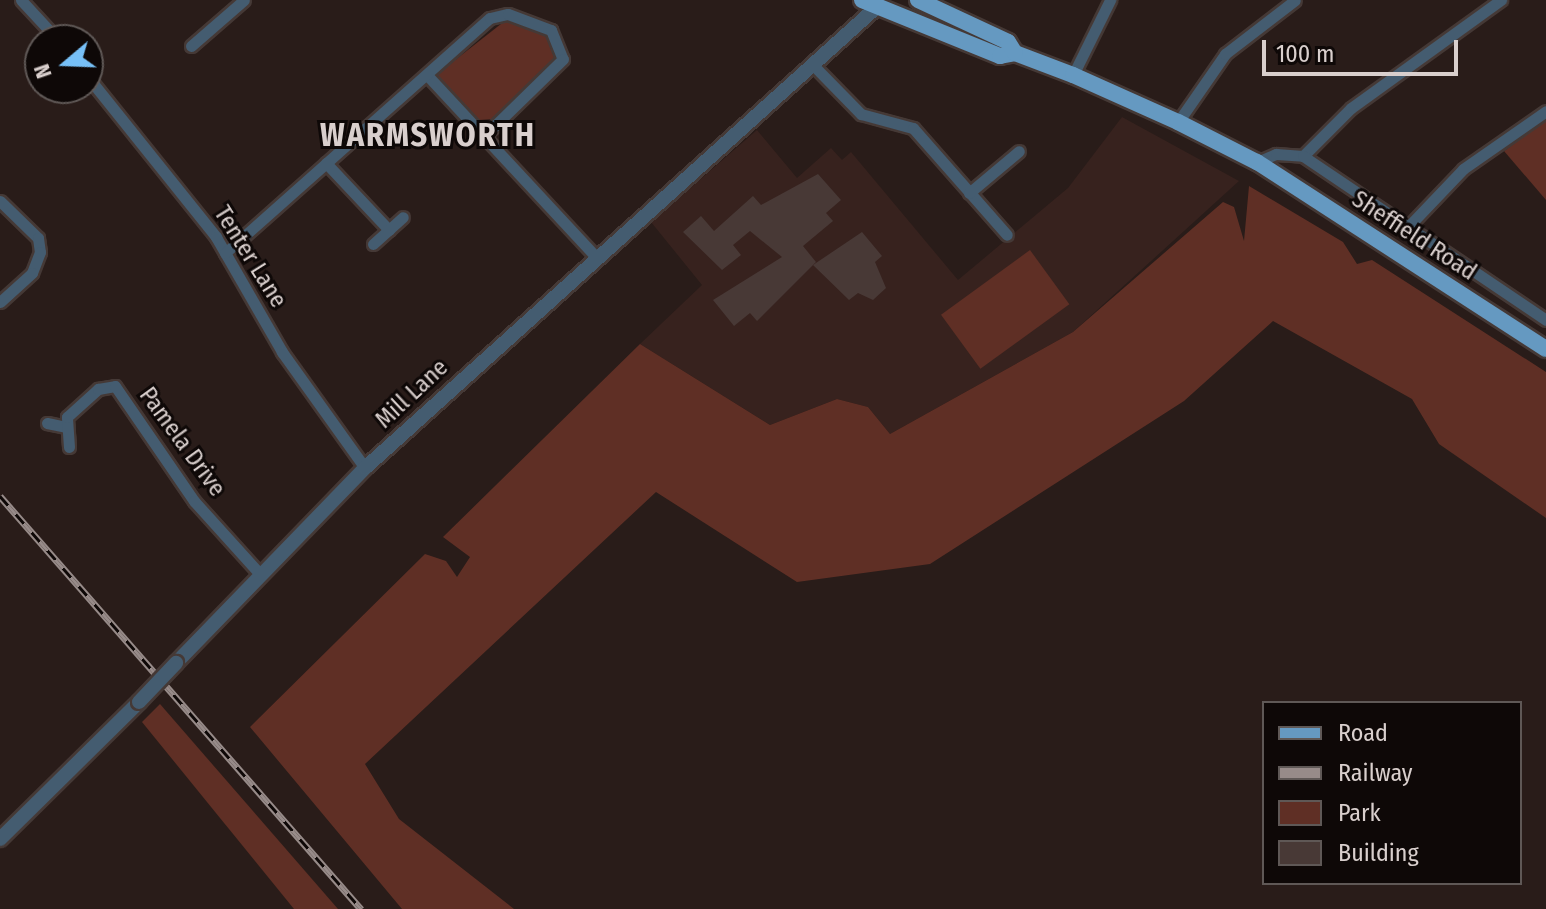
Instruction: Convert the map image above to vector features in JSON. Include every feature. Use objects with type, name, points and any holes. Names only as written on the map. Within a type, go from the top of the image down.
[{"type":"main road","name":"Sheffield Road","points":[[862,0],[1000,56],[1015,53],[1073,75],[1257,162],[1546,349]]},
{"type":"main road","name":"Sheffield Road","points":[[918,0],[1008,42],[1015,53]]},
{"type":"street","points":[[21,0],[43,24]]},
{"type":"street","points":[[191,46],[244,0]]},
{"type":"street","points":[[1073,75],[1110,0]]},
{"type":"street","points":[[1178,122],[1225,54],[1295,0]]},
{"type":"street","points":[[1257,162],[1276,154],[1303,156],[1351,108],[1501,0]]},
{"type":"street","name":"Mill Lane","points":[[0,839],[139,702],[365,468],[595,256],[878,6]]},
{"type":"street","points":[[225,253],[495,15],[558,37],[563,59],[555,71],[485,135]]},
{"type":"street","points":[[813,65],[861,114],[913,128],[1007,235]]},
{"type":"street","points":[[427,75],[595,256]]},
{"type":"street","name":"Tenter Lane","points":[[104,98],[225,253],[282,352],[365,468]]},
{"type":"street","points":[[1405,230],[1463,169],[1546,111]]},
{"type":"street","points":[[969,193],[1019,151]]},
{"type":"street","name":"Sheffield Road","points":[[1303,156],[1405,230],[1546,320]]},
{"type":"street","points":[[326,163],[389,230]]},
{"type":"street","points":[[0,201],[38,238],[40,252],[32,273],[0,302]]},
{"type":"street","points":[[373,244],[403,217]]},
{"type":"street","name":"Pamela Drive","points":[[66,427],[67,417],[98,389],[115,386],[194,501],[260,574]]},
{"type":"street","points":[[47,423],[66,427],[69,447]]},
{"type":"shaded area","points":[[1122,117],[1239,181],[1073,332],[890,434],[868,407],[837,399],[770,425],[640,344],[702,285],[651,222],[757,130],[797,178],[831,148],[842,160],[851,152],[958,280],[1068,188]]},
{"type":"green space","points":[[506,20],[548,35],[556,62],[495,119],[479,120],[436,75]]},
{"type":"green space","points":[[1546,120],[1546,200],[1504,151]]},
{"type":"green space","points":[[1249,186],[1343,242],[1357,264],[1372,260],[1546,372],[1546,518],[1439,444],[1412,399],[1273,321],[1184,401],[930,564],[797,582],[656,492],[365,764],[399,819],[514,909],[402,909],[250,727],[425,554],[446,561],[457,577],[470,557],[443,537],[640,344],[770,425],[837,399],[868,407],[890,434],[1073,332],[1223,202],[1234,207],[1244,241]]},
{"type":"green space","points":[[1030,250],[1069,304],[980,369],[941,315]]},
{"type":"green space","points":[[160,704],[338,909],[294,909],[142,722]]},
{"type":"building","points":[[818,174],[841,200],[826,213],[833,221],[803,246],[816,262],[757,321],[750,313],[734,326],[713,300],[782,257],[750,231],[733,245],[741,255],[722,270],[683,232],[701,216],[714,231],[753,196],[761,205]]},
{"type":"building","points":[[862,232],[882,256],[875,262],[886,288],[873,300],[858,293],[849,300],[813,265]]},
{"type":"railway","points":[[0,496],[361,909]]},
{"type":"district","name":"WARMSWORTH","points":[[428,135]]}]
